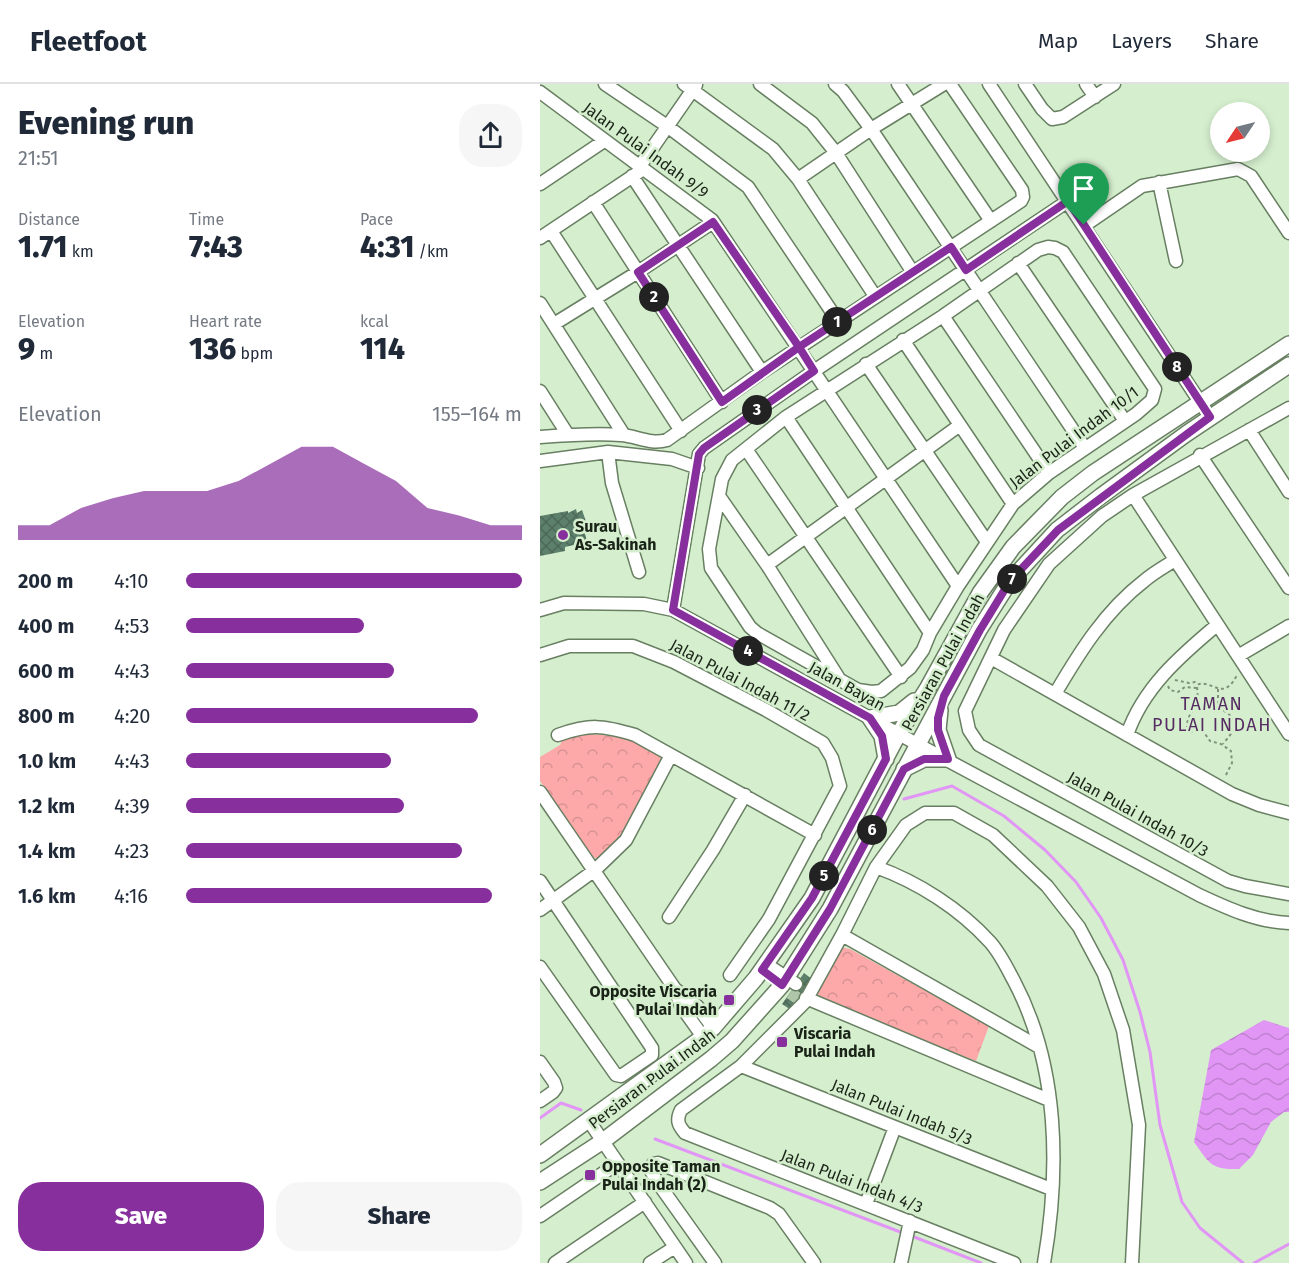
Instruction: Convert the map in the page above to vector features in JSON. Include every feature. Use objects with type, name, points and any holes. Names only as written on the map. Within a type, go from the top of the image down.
[{"type":"main road","name":"Persiaran Pulai Indah","points":[[540,1155],[708,1033],[764,967],[812,898],[899,734],[980,594],[1021,539],[1062,497],[1093,473],[1289,344]]},
{"type":"main road","name":"Persiaran Pulai Indah","points":[[540,1182],[603,1141],[796,991],[830,909],[917,744],[1010,581],[1058,530],[1210,417],[1289,364]]},
{"type":"main road","points":[[886,759],[882,736],[870,718],[899,712],[927,688]]},
{"type":"main road","points":[[904,769],[924,759],[948,759],[938,730],[938,718],[944,696]]},
{"type":"street","points":[[605,84],[667,126],[748,186],[838,321]]},
{"type":"street","points":[[760,84],[812,123],[836,153],[912,272]]},
{"type":"street","points":[[835,84],[843,91],[871,129],[1085,448]]},
{"type":"street","points":[[898,84],[992,221]]},
{"type":"street","points":[[798,179],[871,129],[944,84]]},
{"type":"street","points":[[540,437],[624,435],[643,441],[667,440],[799,347],[1021,201],[1022,190],[950,84]]},
{"type":"street","points":[[989,84],[1210,417]]},
{"type":"street","points":[[1025,84],[1042,109],[1052,119],[1063,117],[1114,84]]},
{"type":"street","points":[[1086,84],[1095,97]]},
{"type":"street","points":[[540,238],[638,171],[691,86],[773,149],[798,179],[875,296]]},
{"type":"street","name":"Jalan Pulai Indah 9/9","points":[[540,92],[604,141],[638,171],[713,222],[958,586]]},
{"type":"street","points":[[540,184],[604,141]]},
{"type":"street","points":[[1084,225],[1142,186],[1238,169],[1251,176],[1289,233]]},
{"type":"street","points":[[638,171],[678,246],[762,372]]},
{"type":"street","points":[[1159,182],[1176,261]]},
{"type":"street","points":[[673,610],[699,454],[704,448],[814,371],[1068,201]]},
{"type":"street","points":[[593,202],[722,402]]},
{"type":"street","points":[[554,324],[595,300],[713,222]]},
{"type":"street","points":[[551,231],[681,430]]},
{"type":"street","name":"Jalan Pulai Indah 10/1","points":[[719,496],[722,479],[732,460],[786,417],[943,316],[1042,248],[1055,248],[1063,252],[1155,389],[1152,400],[1049,473],[1013,504],[958,586],[930,633],[923,650],[901,677],[881,691],[872,692],[858,690],[841,680]]},
{"type":"street","points":[[1018,263],[1125,421]]},
{"type":"street","points":[[540,303],[624,435]]},
{"type":"street","points":[[943,316],[1049,473]]},
{"type":"street","name":"Jalan Pulai Indah 10/1","points":[[903,340],[1013,504]]},
{"type":"street","points":[[866,364],[987,542]]},
{"type":"street","points":[[540,391],[568,435]]},
{"type":"street","points":[[1289,409],[1200,455],[1102,516],[1049,564],[1004,630],[991,658],[1232,794],[1289,813]]},
{"type":"street","points":[[786,417],[930,633]]},
{"type":"street","points":[[767,565],[960,425]]},
{"type":"street","points":[[1249,430],[1289,492]]},
{"type":"street","points":[[746,448],[901,677]]},
{"type":"street","points":[[540,461],[608,452],[672,459],[698,468]]},
{"type":"street","points":[[608,452],[612,483],[639,572]]},
{"type":"street","points":[[1200,455],[1287,581]]},
{"type":"street","points":[[1133,495],[1289,734]]},
{"type":"street","points":[[719,496],[767,565],[841,680]]},
{"type":"street","points":[[719,496],[709,549],[711,568],[750,627],[841,680]]},
{"type":"street","points":[[1055,694],[1075,659],[1110,612],[1143,581],[1175,560]]},
{"type":"street","name":"Jalan Bayan","points":[[540,610],[564,603],[644,604],[673,610],[1198,895],[1263,920],[1289,923]]},
{"type":"street","points":[[1127,735],[1133,718],[1148,693],[1174,662],[1217,625]]},
{"type":"street","points":[[1238,656],[1289,626]]},
{"type":"street","name":"Jalan Pulai Indah 11/2","points":[[540,655],[569,646],[633,646],[674,662],[766,710],[823,743],[832,758],[840,786],[769,919],[730,975]]},
{"type":"street","name":"Jalan Pulai Indah 10/3","points":[[991,658],[964,711],[969,730],[979,745],[1228,881],[1289,894]]},
{"type":"street","points":[[558,735],[582,727],[608,727],[634,735],[815,835]]},
{"type":"street","points":[[540,910],[595,870],[626,840],[671,755]]},
{"type":"street","points":[[540,792],[675,989],[681,1006],[708,1033]]},
{"type":"street","points":[[669,917],[713,850],[745,795]]},
{"type":"street","points":[[741,1066],[796,991],[842,935],[876,867],[906,825],[925,813],[954,813],[993,835],[1047,886],[1079,927],[1104,974],[1123,1030],[1139,1125],[1132,1263]]},
{"type":"street","points":[[876,867],[894,873],[936,897],[964,917],[991,944],[1021,994],[1034,1024],[1053,1123],[1054,1150],[1044,1263]]},
{"type":"street","points":[[540,882],[653,1050],[652,1055],[621,1076],[613,1072],[540,967]]},
{"type":"street","points":[[842,935],[1039,1047]]},
{"type":"street","points":[[764,967],[796,991],[1049,1100]]},
{"type":"street","points":[[540,1062],[556,1088],[540,1101]]},
{"type":"street","name":"Jalan Pulai Indah 4/3","points":[[741,1066],[681,1110],[678,1116],[679,1127],[685,1133],[1014,1263]]},
{"type":"street","name":"Jalan Pulai Indah 5/3","points":[[741,1066],[1051,1189]]},
{"type":"street","points":[[589,1121],[686,1263]]},
{"type":"street","points":[[866,1204],[895,1127]]},
{"type":"street","points":[[540,1216],[618,1163]]},
{"type":"street","points":[[715,1263],[658,1183],[651,1167],[658,1163],[770,1208],[779,1214],[814,1263]]},
{"type":"street","points":[[555,1263],[645,1202]]},
{"type":"street","points":[[901,1263],[910,1222]]},
{"type":"street","points":[[657,1261],[675,1246]]},
{"type":"path","points":[[1226,775],[1231,768],[1233,756],[1231,751],[1210,741],[1203,730],[1190,732],[1186,727],[1189,713],[1198,703],[1197,687],[1195,682],[1172,680],[1169,681],[1168,687],[1178,692],[1185,687],[1197,687],[1199,683],[1208,683],[1218,689],[1230,686],[1235,677],[1243,671]]},
{"type":"path","points":[[1218,689],[1218,706],[1236,723],[1234,730],[1222,745]]},
{"type":"green space","points":[[586,734],[616,736],[638,742],[660,756],[662,763],[620,841],[600,860],[593,857],[540,781],[540,757],[560,745],[562,740]]},
{"type":"green space","points":[[840,947],[850,949],[989,1026],[976,1061],[815,999],[819,991],[815,989]]},
{"type":"water","points":[[1264,1020],[1289,1028],[1289,1112],[1284,1112],[1271,1122],[1253,1155],[1239,1169],[1222,1168],[1207,1160],[1194,1142],[1211,1050]]},
{"type":"building","name":"Surau As-Sakinah","points":[[576,509],[577,513],[582,510],[588,527],[584,529],[587,542],[565,547],[565,551],[540,556],[540,516],[568,511],[568,513]]},
{"type":"building","points":[[804,973],[813,980],[791,1010],[782,1004]]},
{"type":"waterway","points":[[904,799],[952,786],[1004,816],[1045,850],[1076,882],[1101,918],[1123,960],[1150,1052],[1160,1125],[1182,1202],[1200,1228],[1243,1263]]},
{"type":"waterway","points":[[540,1118],[561,1103],[581,1110]]},
{"type":"waterway","points":[[655,1139],[903,1233]]},
{"type":"waterway","points":[[909,1235],[981,1263]]},
{"type":"waterway","points":[[1254,1263],[1289,1244]]},
{"type":"tunnel","points":[[790,993],[799,999]]},
{"type":"place","name":"Surau As-Sakinah","points":[[563,535]]},
{"type":"place","name":"Opposite Viscaria Pulai Indah","points":[[729,1000]]},
{"type":"place","name":"Viscaria Pulai Indah","points":[[782,1042]]},
{"type":"place","name":"Opposite Taman Pulai Indah (2)","points":[[590,1175]]},
{"type":"district","name":"TAMAN PULAI INDAH","points":[[1212,714]]},
{"type":"route","points":[[1084,225],[1068,201],[966,270],[951,247],[799,347],[713,222],[638,272],[722,402],[799,347],[814,371],[704,448],[699,454],[673,610],[870,718],[882,736],[886,759],[812,898],[762,970],[782,985],[830,909],[904,769],[924,759],[948,759],[938,730],[938,718],[944,696],[1010,581],[1058,530],[1210,417],[1084,225]]}]
